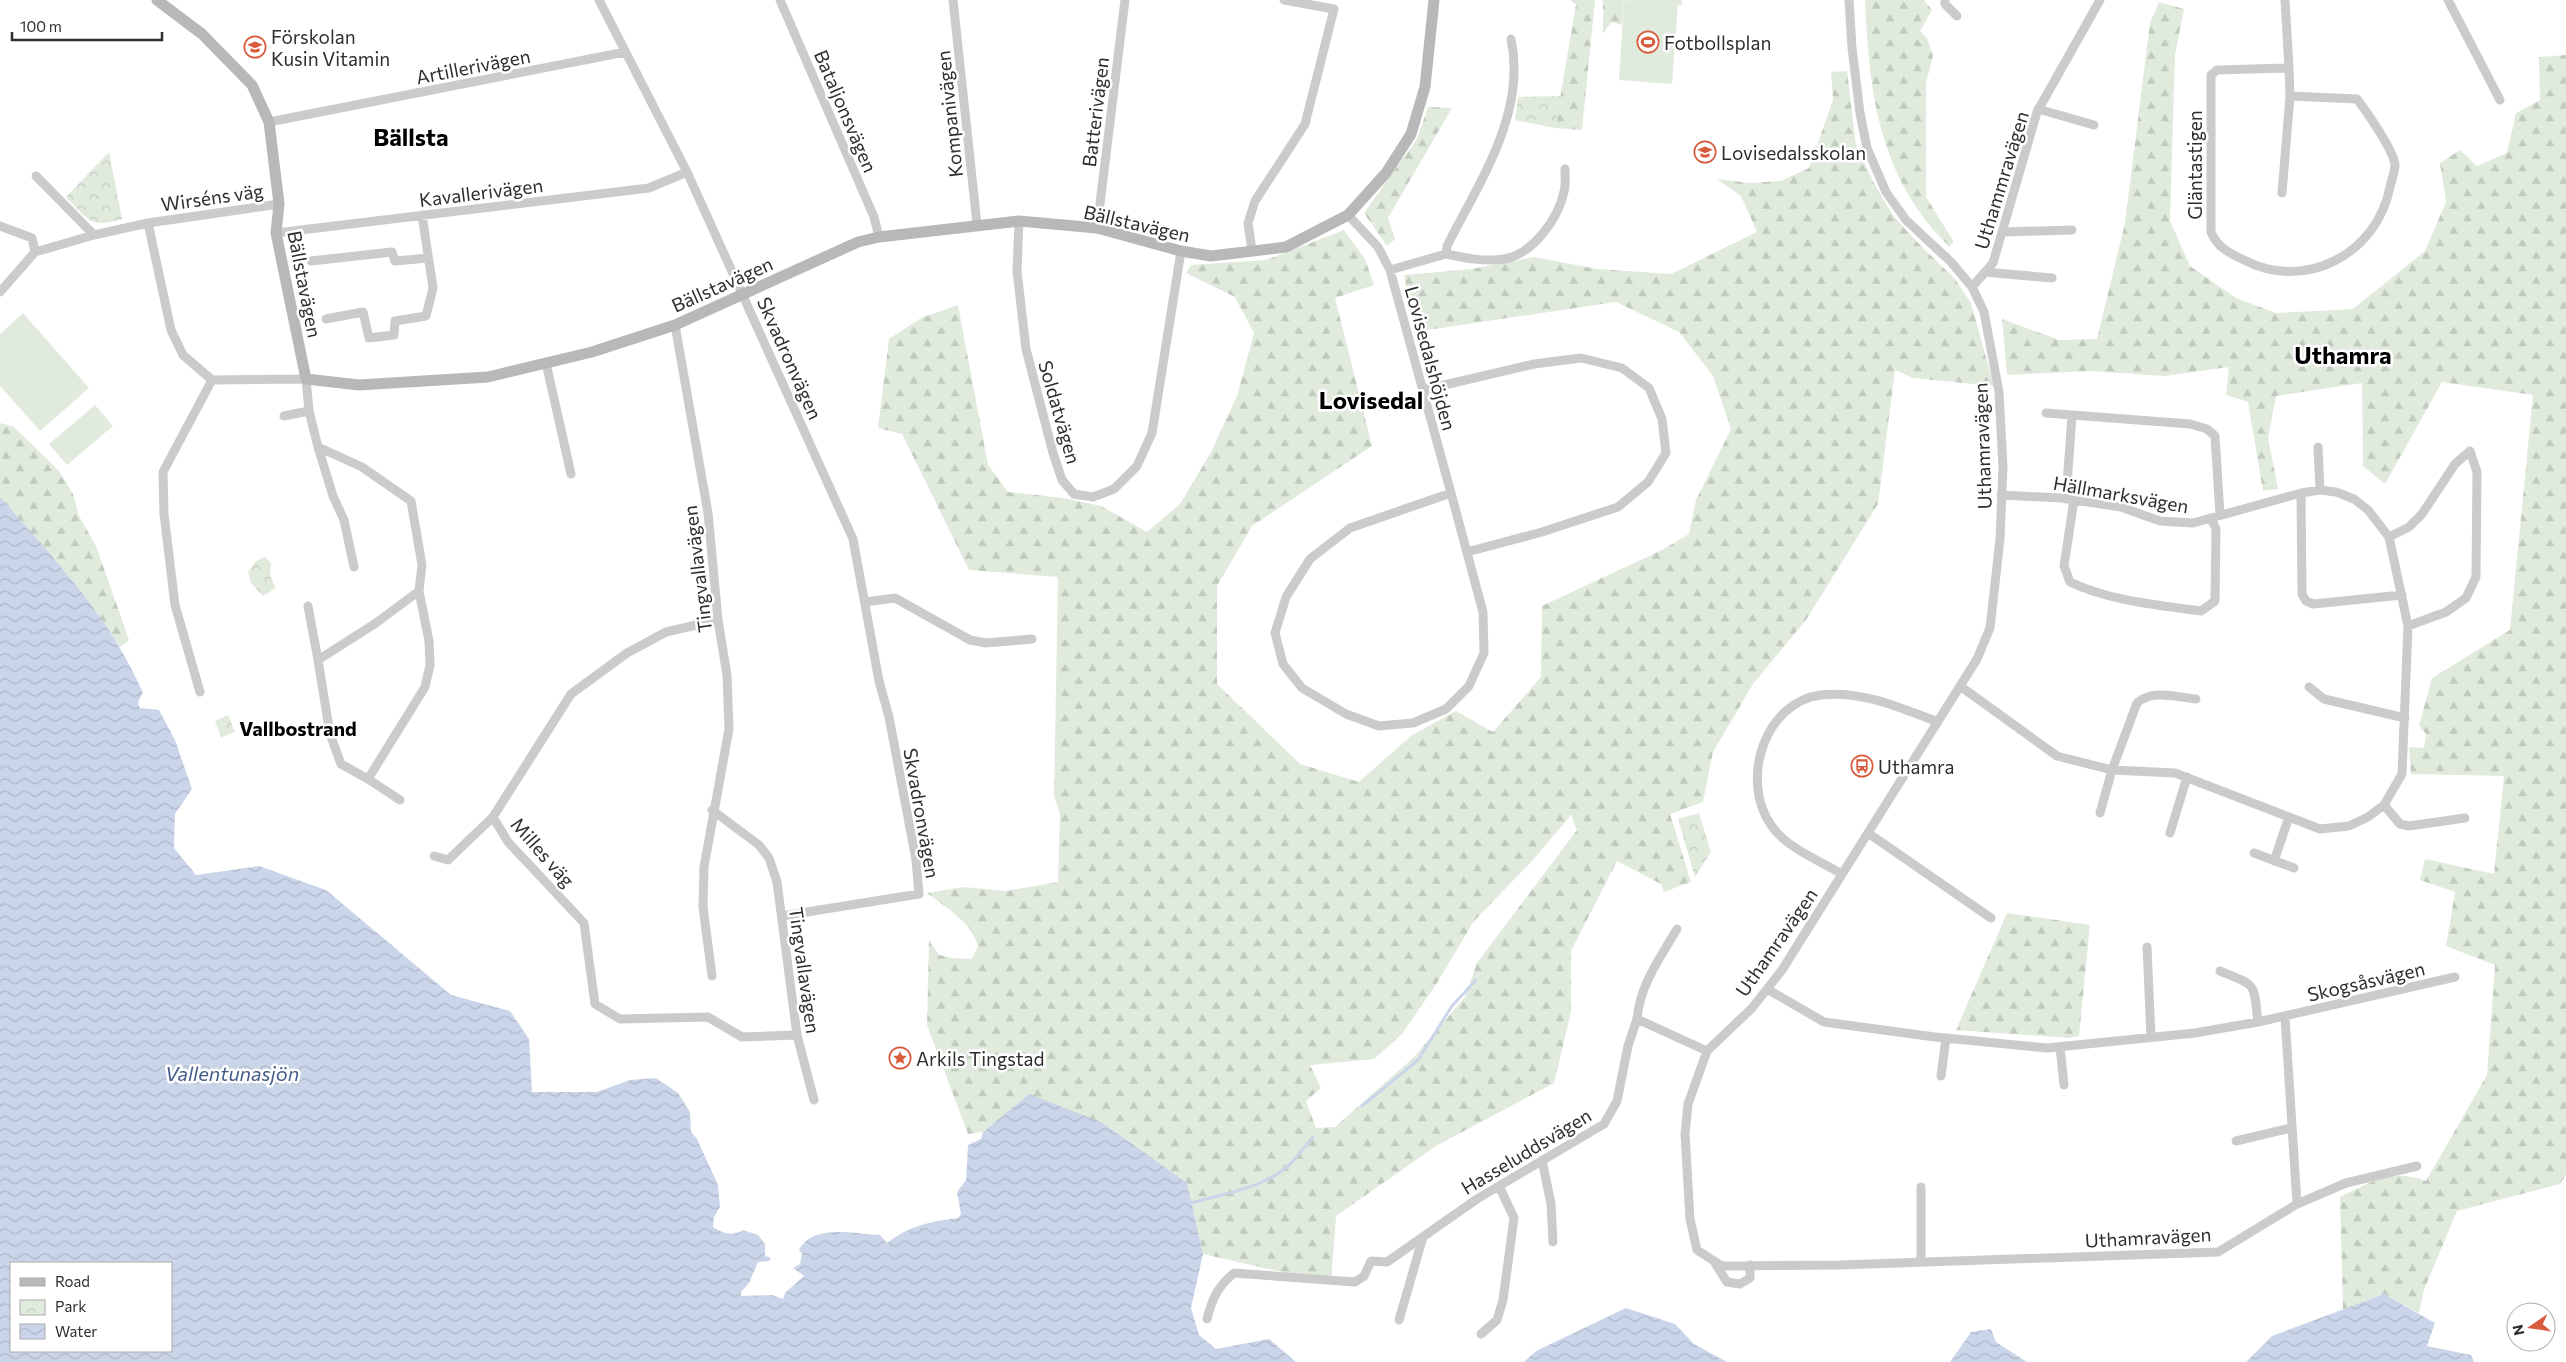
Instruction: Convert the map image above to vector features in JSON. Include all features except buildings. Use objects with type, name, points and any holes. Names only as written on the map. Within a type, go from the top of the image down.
[{"type":"street","name":"Bällstavägen","points":[[157,0],[202,34],[252,85],[269,122],[279,204],[276,233],[306,379],[359,385],[488,377],[592,352],[675,325],[858,242],[879,237],[977,224],[1019,221],[1097,228],[1181,251],[1211,256],[1286,247],[1348,215],[1386,173],[1411,134],[1425,88],[1434,0]]},
{"type":"street","name":"Skvadronvägen","points":[[598,0],[687,172],[853,539],[879,681],[889,717],[916,860],[919,894],[782,916]]},
{"type":"street","name":"Bataljonsvägen","points":[[780,0],[874,217],[879,237]]},
{"type":"street","name":"Kompanivägen","points":[[953,0],[977,224]]},
{"type":"street","name":"Batterivägen","points":[[1097,228],[1125,0]]},
{"type":"street","points":[[1252,251],[1248,223],[1255,201],[1305,124],[1334,9],[1284,0]]},
{"type":"street","points":[[1945,0],[1945,4],[1957,16]]},
{"type":"street","name":"Uthammravägen","points":[[1972,287],[1993,263],[2028,135],[2038,109],[2100,0]]},
{"type":"street","points":[[2282,193],[2290,96],[2285,0]]},
{"type":"street","points":[[2448,0],[2500,100]]},
{"type":"street","name":"Uthamravägen","points":[[1848,2],[1860,113],[1867,148],[1886,192],[1906,220],[1951,262],[1972,287],[1984,312],[1999,392],[2003,467],[2000,539],[1990,628],[1977,659],[1782,970],[1752,1008],[1707,1051],[1688,1104],[1685,1134],[1690,1219],[1698,1250],[1722,1266],[1921,1262],[2218,1252],[2296,1204],[2346,1184],[2417,1166]]},
{"type":"street","points":[[1446,254],[1447,246],[1501,142],[1516,61],[1511,39]]},
{"type":"street","name":"Artillerivägen","points":[[269,122],[625,52]]},
{"type":"street","name":"Gläntastigen","points":[[2289,68],[2217,70],[2211,75],[2211,232],[2215,242],[2226,252],[2256,266],[2280,272],[2306,271],[2335,262],[2355,249],[2387,204],[2395,164],[2374,122],[2357,99],[2290,96]]},
{"type":"street","points":[[2038,109],[2094,125]]},
{"type":"street","points":[[1390,270],[1446,254],[1472,259],[1506,259],[1533,246],[1550,225],[1564,193],[1566,169]]},
{"type":"street","name":"Kavallerivägen","points":[[276,233],[649,188],[687,172]]},
{"type":"street","points":[[36,176],[94,235]]},
{"type":"street","name":"Wirséns väg","points":[[35,252],[94,235],[148,223],[279,204]]},
{"type":"street","points":[[326,319],[363,312],[369,338],[394,335],[395,321],[426,316],[433,288],[422,215]]},
{"type":"street","name":"Lovisedalshöjden","points":[[1348,215],[1378,247],[1390,270],[1452,493],[1483,612],[1484,653],[1469,686],[1446,710],[1413,723],[1379,726],[1346,714],[1302,688],[1283,664],[1275,633],[1286,597],[1310,559],[1350,528],[1452,493]]},
{"type":"street","name":"Soldatvägen","points":[[1019,221],[1017,271],[1026,349],[1053,453],[1062,480],[1074,494],[1093,496],[1114,489],[1137,466],[1152,433],[1181,251]]},
{"type":"street","name":"Wirséns väg","points":[[148,223],[171,330],[183,355],[212,380]]},
{"type":"street","points":[[0,226],[32,238],[35,252],[0,292]]},
{"type":"street","points":[[2003,232],[2072,230]]},
{"type":"street","points":[[311,261],[392,252],[395,261],[428,258]]},
{"type":"street","points":[[1985,272],[2052,278]]},
{"type":"street","name":"Tingvallavägen","points":[[675,325],[708,512],[718,620],[727,675],[729,729],[712,810],[704,866],[703,907],[712,976]]},
{"type":"street","points":[[1423,390],[1534,364],[1581,358],[1622,368],[1649,388],[1662,419],[1666,453],[1648,482],[1618,507],[1542,532],[1467,552]]},
{"type":"street","points":[[546,363],[571,474]]},
{"type":"street","points":[[200,692],[175,605],[164,514],[163,472],[212,380],[306,379],[309,411],[318,447],[333,496],[344,520],[354,567]]},
{"type":"street","points":[[284,416],[309,411]]},
{"type":"street","points":[[2046,413],[2190,424],[2207,428],[2215,436],[2215,601],[2201,611],[2150,604],[2097,592],[2070,582],[2064,566],[2070,500],[2072,415]]},
{"type":"street","points":[[318,447],[362,467],[410,501],[422,565],[419,591],[429,641],[430,665],[425,687],[368,779]]},
{"type":"street","points":[[2318,448],[2320,490]]},
{"type":"street","points":[[2389,537],[2409,527],[2422,514],[2455,464],[2470,452],[2477,472],[2476,577],[2466,598],[2446,612],[2408,626]]},
{"type":"street","name":"Hällmarksvägen","points":[[1960,686],[2057,756],[2112,770],[2175,773],[2320,829],[2349,826],[2368,817],[2384,805],[2402,774],[2408,626],[2389,537],[2368,510],[2354,499],[2336,492],[2320,490],[2301,493],[2192,523],[2160,521],[2121,507],[2070,500],[2002,495]]},
{"type":"street","points":[[2301,493],[2302,594],[2306,601],[2313,604],[2402,595]]},
{"type":"street","points":[[318,660],[376,623],[419,591]]},
{"type":"street","points":[[865,602],[895,598],[970,640],[986,643],[1032,639]]},
{"type":"street","points":[[308,606],[330,734],[340,764],[368,779],[400,800]]},
{"type":"street","name":"Milles väg","points":[[718,620],[666,632],[627,653],[571,694],[492,817],[508,842],[584,923],[595,1004],[620,1019],[708,1017],[742,1037],[797,1035]]},
{"type":"street","points":[[2309,687],[2324,699],[2405,718]]},
{"type":"street","points":[[1842,874],[1789,843],[1771,825],[1760,800],[1757,776],[1761,751],[1773,726],[1792,705],[1819,695],[1846,694],[1896,705],[1938,722]]},
{"type":"street","points":[[2100,814],[2112,770],[2137,703],[2144,697],[2154,695],[2196,699]]},
{"type":"street","points":[[2170,833],[2187,777]]},
{"type":"street","points":[[2384,805],[2400,824],[2409,826],[2465,818]]},
{"type":"street","name":"Tingvallavägen","points":[[712,810],[759,845],[769,858],[777,882],[797,1035],[814,1100]]},
{"type":"street","points":[[434,856],[448,860],[492,817]]},
{"type":"street","points":[[2274,860],[2289,817]]},
{"type":"street","points":[[1868,833],[1992,918]]},
{"type":"street","points":[[2254,853],[2294,868]]},
{"type":"street","name":"Hasseluddsvägen","points":[[1207,1319],[1213,1297],[1223,1282],[1234,1273],[1355,1282],[1364,1276],[1371,1261],[1387,1262],[1499,1186],[1604,1124],[1617,1101],[1628,1046],[1637,1019],[1639,1002],[1647,980],[1677,929]]},
{"type":"street","points":[[2147,947],[2151,1037]]},
{"type":"street","points":[[2220,971],[2250,983],[2254,988],[2258,1022]]},
{"type":"street","name":"Skogsåsvägen","points":[[1767,989],[1824,1022],[1946,1038],[2048,1048],[2195,1033],[2285,1017],[2455,977]]},
{"type":"street","name":"Skogsåsvägen","points":[[2285,1017],[2296,1204]]},
{"type":"street","points":[[1637,1019],[1707,1051]]},
{"type":"street","points":[[1941,1076],[1946,1038]]},
{"type":"street","points":[[2060,1047],[2064,1085]]},
{"type":"street","points":[[2236,1141],[2291,1128]]},
{"type":"street","points":[[1542,1160],[1551,1204],[1553,1242]]},
{"type":"street","points":[[1481,1334],[1497,1320],[1503,1300],[1514,1218],[1499,1186]]},
{"type":"street","points":[[1921,1262],[1922,1186]]},
{"type":"street","points":[[1399,1320],[1423,1237]]},
{"type":"street","name":"Uthamravägen","points":[[1713,1260],[1727,1282],[1740,1284],[1750,1278],[1750,1266]]},
{"type":"green space","points":[[1570,0],[1595,0],[1582,130],[1555,128],[1576,4]]},
{"type":"green space","points":[[1603,0],[1624,0],[1622,25],[1612,22],[1603,33]]},
{"type":"green space","name":"Fotbollsplan","points":[[1624,0],[1678,4],[1672,84],[1619,80]]},
{"type":"green space","points":[[1627,0],[1682,0],[1682,5]]},
{"type":"green space","points":[[1865,0],[1924,0],[1932,10],[1920,31],[1927,38],[1933,56],[1926,83],[1926,197],[1954,242],[1949,246],[1925,220],[1907,192],[1893,163],[1882,132],[1870,68]]},
{"type":"green space","points":[[2159,2],[2184,9],[2175,55],[2170,221],[2190,266],[2236,298],[2276,313],[2353,309],[2425,251],[2446,202],[2440,163],[2460,150],[2477,166],[2507,153],[2516,113],[2540,100],[2539,57],[2566,55],[2566,1175],[2560,1184],[2457,1211],[2424,1290],[2419,1313],[2384,1294],[2343,1310],[2340,1197],[2372,1182],[2391,1176],[2413,1177],[2426,1181],[2487,1075],[2495,965],[2446,946],[2455,892],[2420,880],[2425,859],[2494,874],[2504,776],[2411,774],[2409,747],[2424,748],[2426,734],[2419,726],[2432,678],[2510,630],[2533,395],[2442,382],[2385,484],[2363,466],[2362,383],[2276,396],[2268,438],[2278,489],[2263,491],[2248,402],[2226,395],[2229,367],[2164,376],[2089,371],[2007,375],[2002,319],[2059,340],[2097,339],[2125,223],[2150,23]]},
{"type":"green space","points":[[1847,71],[1856,145],[1874,183],[1892,214],[1917,242],[1955,279],[1971,303],[1994,386],[1913,378],[1895,370],[1878,504],[1806,620],[1753,684],[1713,752],[1703,802],[1670,814],[1691,882],[1664,892],[1661,884],[1617,861],[1571,951],[1571,1012],[1554,1083],[1436,1146],[1336,1216],[1331,1283],[1203,1254],[1187,1183],[1027,1096],[983,1132],[968,1134],[927,1025],[929,940],[939,955],[951,958],[972,959],[978,946],[975,937],[964,922],[927,893],[964,887],[1006,891],[1058,882],[1060,814],[1054,796],[1058,577],[969,570],[902,434],[878,428],[889,339],[921,318],[958,305],[988,465],[1008,492],[1063,498],[1101,506],[1147,532],[1180,504],[1210,454],[1237,396],[1254,333],[1235,297],[1186,273],[1191,265],[1266,260],[1344,230],[1365,259],[1374,285],[1335,298],[1372,446],[1252,526],[1217,586],[1217,684],[1300,764],[1359,782],[1412,735],[1456,711],[1493,732],[1541,677],[1542,606],[1662,550],[1689,534],[1696,500],[1731,429],[1713,376],[1679,332],[1616,302],[1414,332],[1404,275],[1472,269],[1534,257],[1597,269],[1671,274],[1757,232],[1741,196],[1717,179],[1749,183],[1781,181],[1809,168],[1833,100],[1831,72]],"holes":[[[1571,815],[1577,830],[1477,963],[1465,997],[1413,1058],[1335,1127],[1316,1128],[1306,1101],[1321,1088],[1310,1065],[1374,1059],[1402,1034],[1437,983],[1474,921],[1532,861]]]},
{"type":"green space","points":[[1561,96],[1555,128],[1515,120],[1518,97]]},
{"type":"green space","points":[[1428,107],[1452,108],[1388,218],[1395,239],[1387,246],[1364,213],[1417,139]]},
{"type":"green space","points":[[109,152],[122,219],[102,223],[90,220],[66,197]]},
{"type":"green space","points":[[23,313],[89,388],[40,431],[0,386],[0,334]]},
{"type":"green space","points":[[95,405],[113,426],[67,465],[49,444]]},
{"type":"green space","points":[[0,423],[14,427],[59,471],[73,494],[79,516],[96,546],[129,640],[120,647],[65,571],[0,497]]},
{"type":"green space","points":[[264,557],[271,563],[270,576],[276,588],[263,596],[251,583],[248,572],[255,562]]},
{"type":"green space","points":[[228,715],[235,732],[221,737],[215,721]]},
{"type":"green space","points":[[1699,813],[1711,852],[1695,877],[1678,819]]},
{"type":"green space","points":[[2007,913],[2090,925],[2079,1036],[2070,1038],[1956,1030]]},
{"type":"water","name":"Vallentunasjön","points":[[0,497],[60,566],[98,614],[115,639],[143,693],[138,702],[140,708],[159,710],[175,740],[192,789],[175,814],[174,848],[196,875],[259,866],[326,890],[451,995],[510,1011],[529,1039],[532,1092],[597,1092],[630,1080],[656,1078],[678,1093],[690,1112],[691,1132],[697,1139],[718,1185],[720,1207],[714,1217],[713,1227],[728,1233],[743,1230],[758,1235],[765,1244],[765,1256],[771,1258],[769,1261],[758,1262],[749,1283],[741,1292],[741,1296],[772,1295],[783,1299],[785,1293],[804,1276],[793,1268],[800,1264],[802,1254],[799,1250],[805,1242],[814,1236],[835,1232],[880,1235],[887,1243],[912,1228],[958,1218],[961,1214],[957,1192],[966,1180],[968,1145],[981,1139],[983,1132],[1029,1094],[1101,1122],[1187,1183],[1203,1254],[1191,1308],[1199,1335],[1216,1349],[1269,1339],[1296,1362],[0,1362]]},
{"type":"water","points":[[2384,1294],[2435,1323],[2427,1346],[2471,1355],[2474,1362],[2246,1362],[2272,1336]]},
{"type":"water","points":[[1626,1308],[1675,1324],[1694,1344],[1727,1362],[1524,1362],[1536,1351]]},
{"type":"water","points":[[1991,1329],[1996,1342],[2027,1362],[1950,1362],[1971,1332]]},
{"type":"waterway","points":[[1362,1106],[1418,1060],[1452,1006],[1476,980]]},
{"type":"waterway","points":[[1191,1203],[1267,1180],[1288,1166],[1313,1137]]},
{"type":"place","name":"Fotbollsplan","points":[[1648,42]]},
{"type":"place","name":"Förskolan Kusin Vitamin","points":[[255,47]]},
{"type":"place","name":"Lovisedalsskolan","points":[[1705,152]]},
{"type":"place","name":"Uthamra","points":[[1862,766]]},
{"type":"place","name":"Arkils Tingstad","points":[[900,1058]]},
{"type":"district","name":"Bällsta","points":[[411,136]]},
{"type":"district","name":"Uthamra","points":[[2343,354]]},
{"type":"district","name":"Lovisedal","points":[[1371,399]]},
{"type":"district","name":"Vallbostrand","points":[[298,728]]}]
